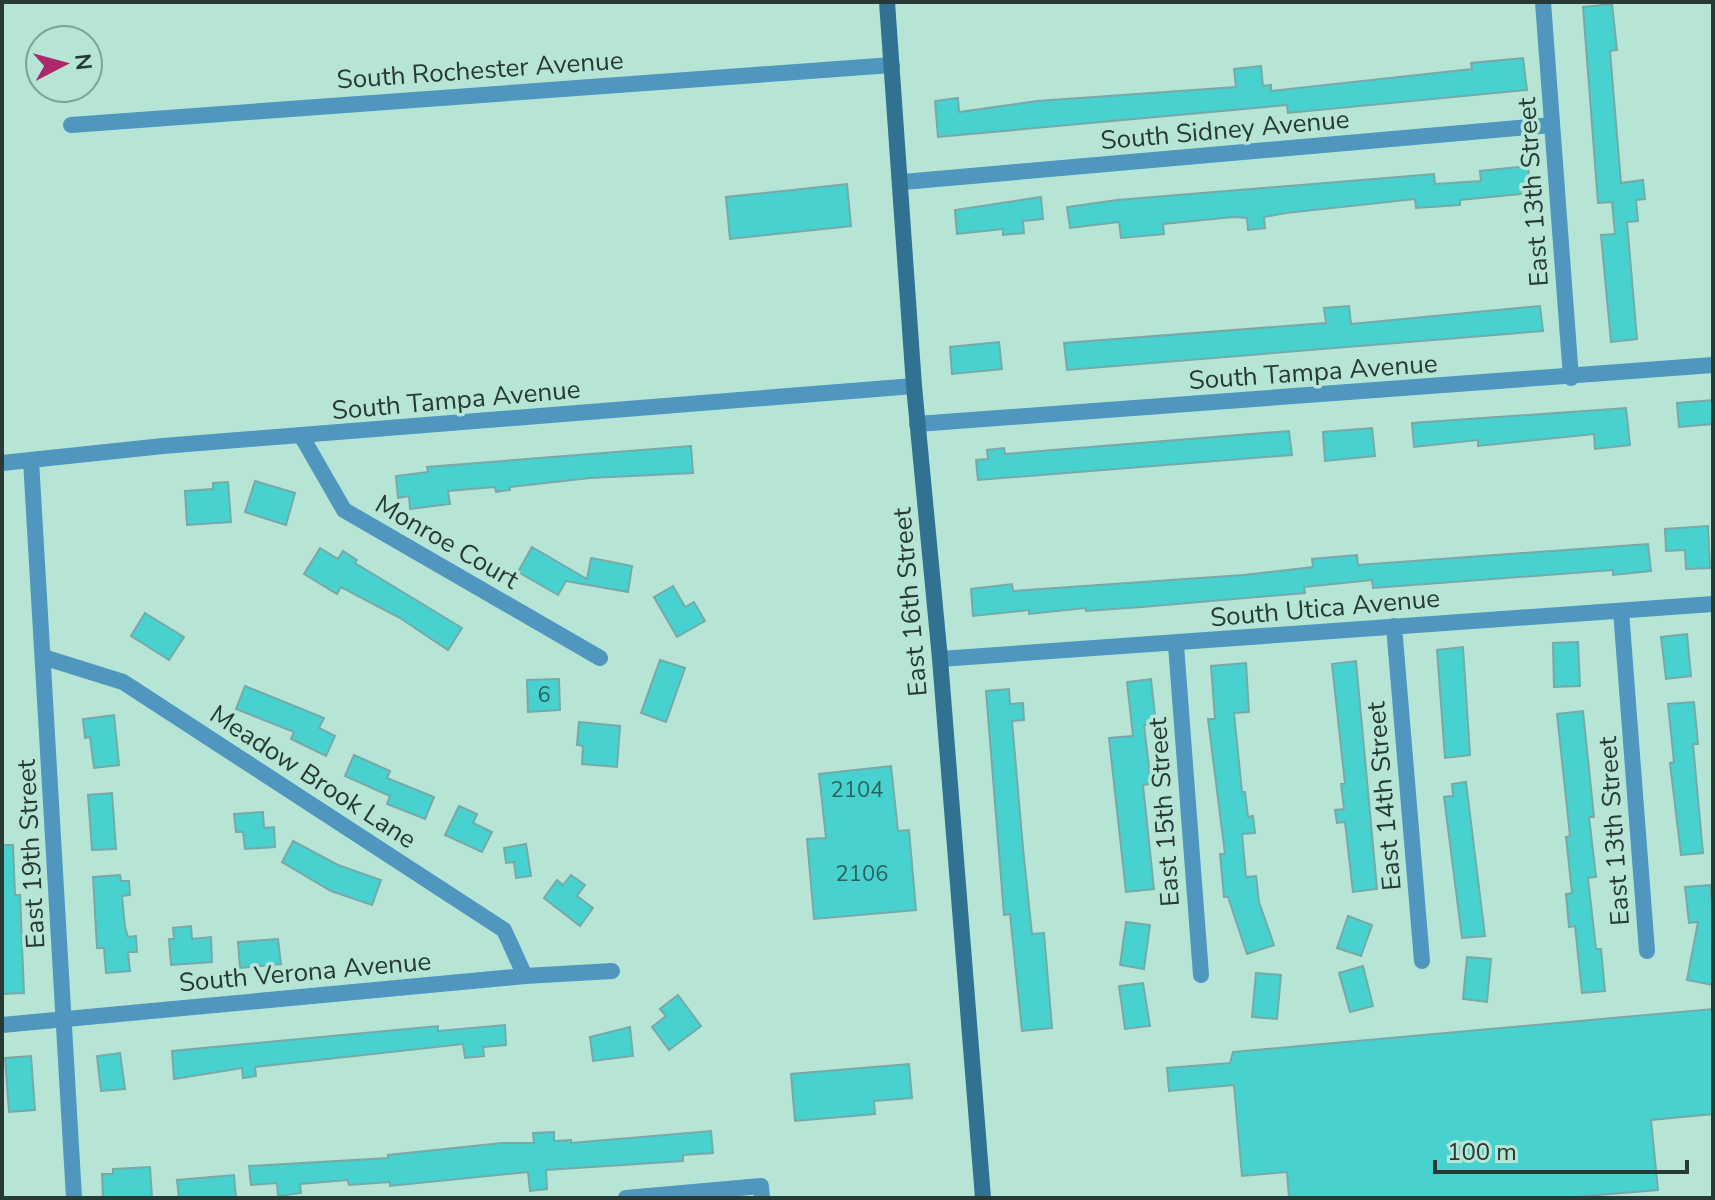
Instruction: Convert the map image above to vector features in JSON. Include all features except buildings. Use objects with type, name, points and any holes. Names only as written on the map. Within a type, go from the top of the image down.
[{"type":"street","name":"East 16th Street","points":[[887,2],[903,182],[917,424],[940,659],[983,1198]]},
{"type":"street","name":"East 13th Street","points":[[1543,2],[1571,378]]},
{"type":"street","name":"South Rochester Avenue","points":[[71,125],[892,65]]},
{"type":"street","name":"South Sidney Avenue","points":[[903,182],[1552,125]]},
{"type":"street","name":"South Tampa Avenue","points":[[917,424],[1571,378],[1713,365]]},
{"type":"street","name":"South Tampa Avenue","points":[[2,463],[163,446],[914,386]]},
{"type":"street","name":"Monroe Court","points":[[302,437],[344,510],[600,658]]},
{"type":"street","name":"East 19th Street","points":[[31,460],[74,1198]]},
{"type":"street","name":"South Utica Avenue","points":[[940,659],[1176,645],[1713,604]]},
{"type":"street","name":"East 13th Street","points":[[1621,611],[1647,951]]},
{"type":"street","name":"East 14th Street","points":[[1394,626],[1422,961]]},
{"type":"street","name":"East 15th Street","points":[[1176,645],[1201,975]]},
{"type":"street","name":"Meadow Brook Lane","points":[[43,657],[123,682],[504,930],[525,976]]},
{"type":"street","name":"South Verona Avenue","points":[[2,1025],[525,976],[612,971]]},
{"type":"street","points":[[626,1198],[762,1192]]}]
